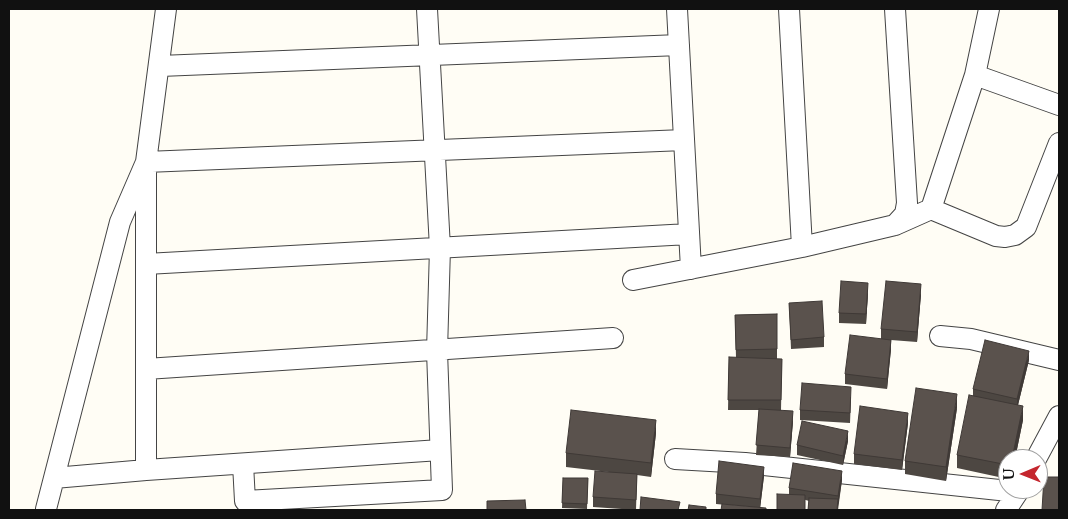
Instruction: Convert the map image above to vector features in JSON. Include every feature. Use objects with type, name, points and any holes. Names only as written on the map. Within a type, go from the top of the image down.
[{"type":"street","points":[[146,470],[146,162],[166,9]]},
{"type":"street","points":[[243,464],[245,501],[442,490],[437,351],[440,248],[427,9]]},
{"type":"street","points":[[677,9],[691,269]]},
{"type":"street","points":[[789,9],[802,247]]},
{"type":"street","points":[[895,225],[905,214],[907,203],[896,9]]},
{"type":"street","points":[[931,209],[975,75],[989,9]]},
{"type":"street","points":[[160,66],[679,45]]},
{"type":"street","points":[[975,75],[1059,105]]},
{"type":"street","points":[[146,162],[684,140]]},
{"type":"street","points":[[633,280],[802,247],[895,225],[931,209],[996,236],[1015,235],[1026,227],[1059,143]]},
{"type":"street","points":[[46,509],[120,222],[146,162]]},
{"type":"street","points":[[146,264],[689,234]]},
{"type":"street","points":[[940,336],[971,339],[1059,360]]},
{"type":"street","points":[[146,369],[613,338]]},
{"type":"street","points":[[1054,444],[1059,416]]},
{"type":"street","points":[[54,478],[440,450]]},
{"type":"street","points":[[675,460],[745,463],[998,488]]},
{"type":"street","points":[[1006,510],[1013,499]]},
{"type":"building","points":[[841,281],[868,283],[866,314],[839,313]]},
{"type":"building","points":[[886,281],[921,284],[917,332],[881,329]]},
{"type":"building","points":[[822,301],[824,337],[791,340],[789,303]]},
{"type":"building","points":[[777,314],[777,349],[736,350],[735,315]]},
{"type":"building","points":[[850,335],[891,340],[887,379],[845,374]]},
{"type":"building","points":[[985,340],[1029,351],[1017,399],[973,389]]},
{"type":"building","points":[[729,357],[782,359],[781,400],[728,400]]},
{"type":"building","points":[[802,383],[851,387],[850,413],[800,410]]},
{"type":"building","points":[[916,388],[957,394],[946,467],[905,461]]},
{"type":"building","points":[[969,395],[1023,406],[1014,449],[998,449],[998,463],[957,455]]},
{"type":"building","points":[[860,406],[908,413],[902,460],[854,454]]},
{"type":"building","points":[[759,409],[793,411],[790,448],[756,445]]},
{"type":"building","points":[[571,410],[656,420],[651,463],[566,453]]},
{"type":"building","points":[[802,421],[848,431],[843,456],[797,445]]},
{"type":"building","points":[[719,461],[764,467],[760,499],[716,494]]},
{"type":"building","points":[[793,463],[842,471],[838,496],[789,488]]},
{"type":"building","points":[[595,471],[637,474],[636,500],[593,497]]},
{"type":"building","points":[[1048,477],[1059,477],[1059,510],[1042,510],[1043,499],[1048,499]]},
{"type":"building","points":[[563,478],[588,478],[587,504],[562,503]]},
{"type":"building","points":[[777,494],[805,495],[805,510],[777,510]]},
{"type":"building","points":[[641,497],[680,502],[678,510],[640,510]]},
{"type":"building","points":[[809,498],[838,499],[837,510],[808,510]]},
{"type":"building","points":[[525,500],[526,510],[487,510],[487,501]]},
{"type":"building","points":[[722,504],[766,508],[766,510],[721,510]]},
{"type":"building","points":[[689,505],[706,507],[706,510],[688,510]]}]
